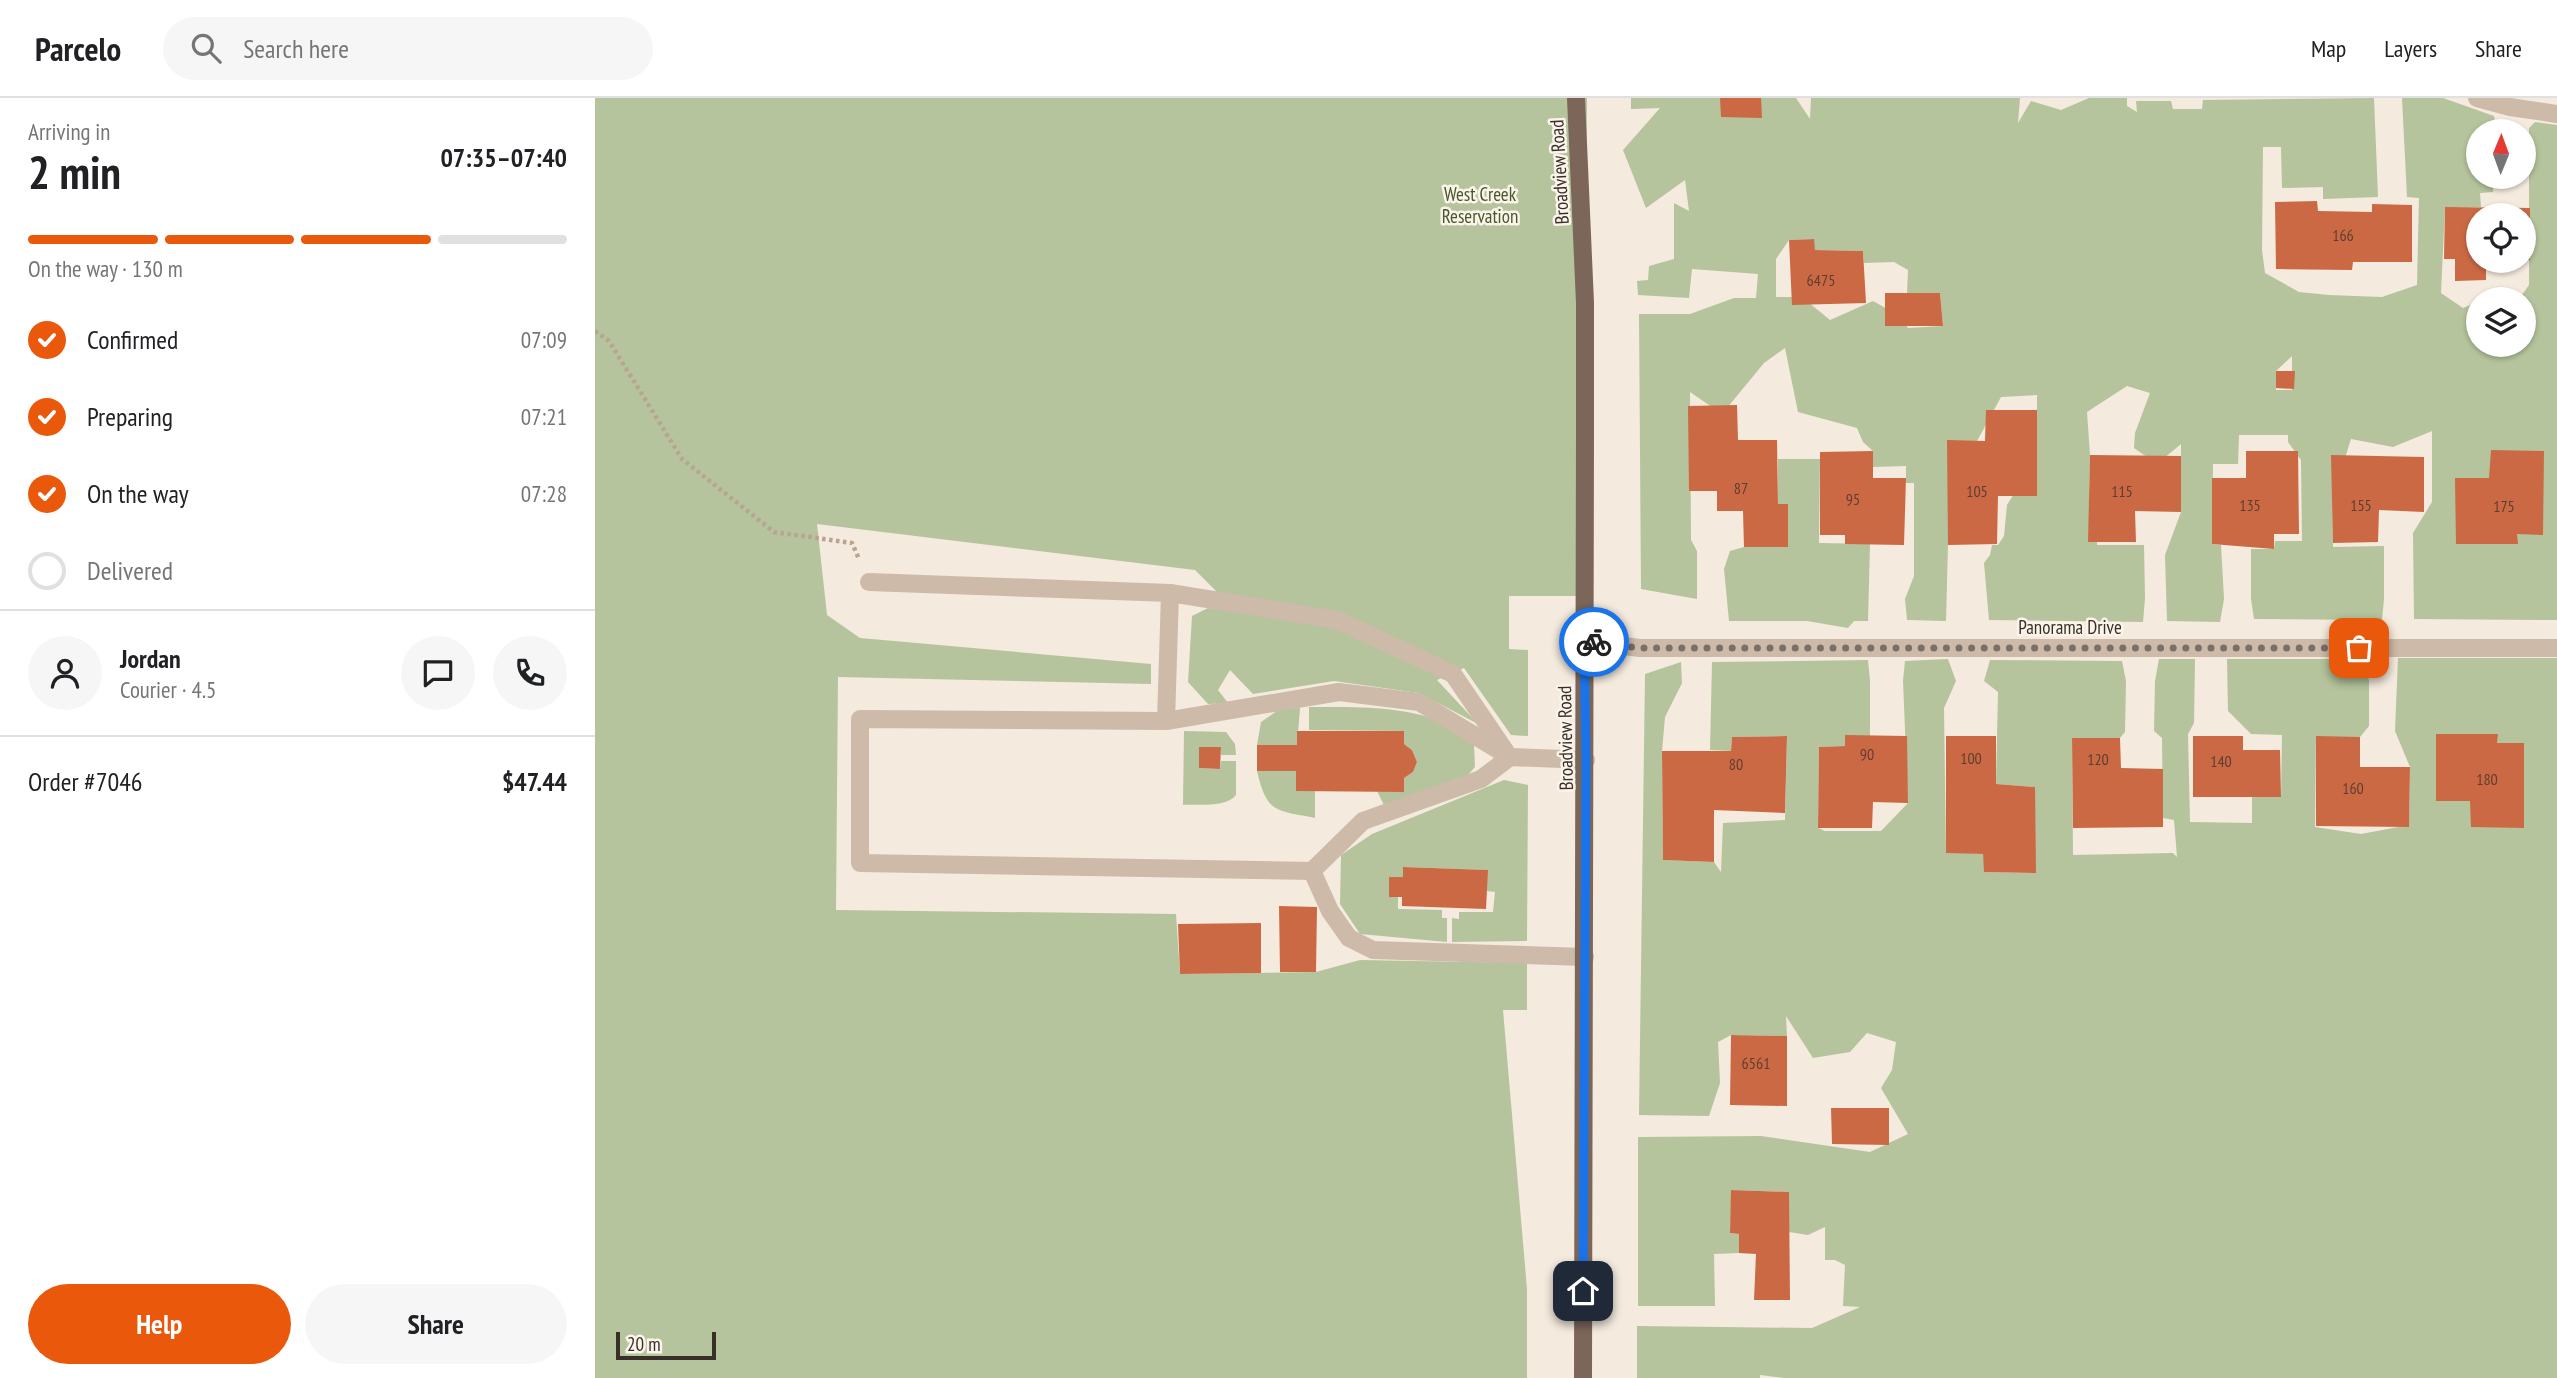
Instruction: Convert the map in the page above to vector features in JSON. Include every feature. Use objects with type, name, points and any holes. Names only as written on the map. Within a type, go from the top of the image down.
[{"type":"main road","name":"Broadview Road","points":[[1576,98],[1585,303],[1583,1378]]},
{"type":"street","points":[[2477,98],[2510,107],[2557,114]]},
{"type":"street","points":[[869,582],[1170,593],[1337,620],[1453,674],[1510,757]]},
{"type":"street","points":[[1166,721],[1170,593]]},
{"type":"street","name":"Panorama Drive","points":[[1584,641],[1640,648],[2557,648]]},
{"type":"street","points":[[1510,757],[1481,779],[1363,821],[1312,871],[860,863],[860,719],[1166,721],[1339,692],[1419,702],[1510,757],[1586,760]]},
{"type":"street","points":[[1312,871],[1330,911],[1349,939],[1373,950],[1585,957]]},
{"type":"path","points":[[595,331],[609,341],[682,459],[774,532],[852,543],[869,582]]},
{"type":"green space","name":"West Creek Reservation","points":[[595,98],[1587,98],[1587,596],[1509,596],[1509,649],[1528,650],[1528,736],[1511,735],[1464,668],[1437,680],[1478,724],[1419,693],[1334,681],[1253,694],[1230,670],[1218,690],[1228,703],[1208,704],[1188,682],[1192,616],[1208,608],[1223,610],[1226,601],[1195,570],[817,524],[827,615],[860,638],[1151,664],[1151,684],[838,677],[836,910],[1176,914],[1180,974],[1316,972],[1360,960],[1527,963],[1527,1010],[1503,1010],[1527,1289],[1527,1378],[595,1378]]},
{"type":"green space","points":[[1631,98],[1796,98],[1810,119],[1811,98],[2020,98],[2018,123],[2031,101],[2061,110],[2089,98],[2127,98],[2127,106],[2137,112],[2136,101],[2171,101],[2173,109],[2202,109],[2203,100],[2374,98],[2378,197],[2323,199],[2323,187],[2282,188],[2281,147],[2263,147],[2262,250],[2265,273],[2299,292],[2382,297],[2417,285],[2419,198],[2407,197],[2402,98],[2443,98],[2494,116],[2495,119],[2466,119],[2466,189],[2493,189],[2493,192],[2480,193],[2481,203],[2466,203],[2466,207],[2445,208],[2441,293],[2463,308],[2466,307],[2466,357],[2536,357],[2536,287],[2528,287],[2529,273],[2536,273],[2536,203],[2529,203],[2529,189],[2536,189],[2536,122],[2557,125],[2557,620],[2414,619],[2413,533],[2432,502],[2432,431],[2393,447],[2351,439],[2344,461],[2332,461],[2333,547],[2384,546],[2382,620],[2254,619],[2251,599],[2251,549],[2274,549],[2275,541],[2302,541],[2301,460],[2288,442],[2288,435],[2239,435],[2238,464],[2213,464],[2212,544],[2221,545],[2224,599],[2220,622],[2167,621],[2165,555],[2181,512],[2181,444],[2157,464],[2134,448],[2135,433],[2150,393],[2127,386],[2087,412],[2089,502],[2097,517],[2097,545],[2144,545],[2143,622],[1989,620],[1984,563],[1990,555],[1992,545],[1998,545],[2004,536],[2007,505],[2022,481],[2037,480],[2037,395],[2001,397],[1971,452],[1948,545],[1946,621],[1907,620],[1905,599],[1914,576],[1914,483],[1906,483],[1906,466],[1873,467],[1873,451],[1863,442],[1857,428],[1798,412],[1785,348],[1764,363],[1722,414],[1690,392],[1691,540],[1697,551],[1697,599],[1641,589],[1639,314],[1690,314],[1734,298],[1756,298],[1758,274],[1692,269],[1689,298],[1638,295],[1637,281],[1648,280],[1649,266],[1674,259],[1674,203],[1689,211],[1685,180],[1646,208],[1623,150],[1660,108],[1631,109]],"holes":[[[1813,239],[1815,250],[1863,251],[1864,263],[1894,262],[1908,270],[1907,293],[1940,293],[1943,326],[1908,328],[1900,316],[1873,301],[1830,320],[1802,297],[1776,297],[1776,259],[1789,240]],[[2292,356],[2292,390],[2276,390],[2276,371]]]},
{"type":"green space","points":[[1778,459],[1820,459],[1819,543],[1870,544],[1868,621],[1854,621],[1848,628],[1807,621],[1729,621],[1724,569],[1730,551],[1744,547],[1788,547],[1788,504],[1778,504]]},
{"type":"green space","points":[[2398,658],[2557,658],[2557,1378],[1784,1378],[1760,1375],[1760,1378],[1637,1378],[1637,1326],[1812,1328],[1860,1307],[1843,1306],[1845,1265],[1835,1260],[1825,1260],[1825,1227],[1808,1235],[1789,1232],[1789,1192],[1732,1190],[1730,1233],[1739,1234],[1739,1253],[1714,1254],[1715,1306],[1638,1306],[1638,1137],[1761,1136],[1870,1152],[1908,1134],[1881,1088],[1892,1070],[1896,1042],[1867,1033],[1850,1052],[1813,1058],[1786,1016],[1787,1036],[1731,1035],[1718,1042],[1720,1083],[1709,1116],[1639,1115],[1645,674],[1681,662],[1682,683],[1665,717],[1662,751],[1663,860],[1714,862],[1721,872],[1723,823],[1785,820],[1787,736],[1732,737],[1731,751],[1710,750],[1712,662],[1868,660],[1870,736],[1845,736],[1845,746],[1819,747],[1818,828],[1825,831],[1881,831],[1908,803],[1903,681],[1905,661],[1948,659],[1956,681],[1944,708],[1946,852],[1983,854],[1985,872],[2035,873],[2035,787],[1996,784],[1998,692],[1984,681],[1990,660],[2122,661],[2126,681],[2125,732],[2120,738],[2072,738],[2073,855],[2173,853],[2177,857],[2174,820],[2163,818],[2162,738],[2154,731],[2155,681],[2159,659],[2195,659],[2194,723],[2188,734],[2190,822],[2252,823],[2252,797],[2281,797],[2282,735],[2251,734],[2228,711],[2227,659],[2364,659],[2369,681],[2369,726],[2360,737],[2316,737],[2315,827],[2361,834],[2409,825],[2410,767],[2395,731]]},
{"type":"green space","points":[[1309,707],[1377,708],[1428,717],[1447,725],[1474,744],[1475,767],[1466,777],[1385,807],[1377,791],[1404,791],[1404,778],[1413,772],[1417,762],[1412,750],[1404,744],[1404,731],[1309,730]]},
{"type":"green space","points":[[1300,708],[1297,745],[1257,745],[1261,722],[1280,709]]},
{"type":"green space","points":[[1184,731],[1226,732],[1235,744],[1236,755],[1221,755],[1221,748],[1199,768],[1220,769],[1221,761],[1236,761],[1236,795],[1232,799],[1212,804],[1183,805]]},
{"type":"green space","points":[[1257,771],[1296,771],[1315,791],[1315,818],[1275,808],[1265,795]]},
{"type":"green space","points":[[1504,780],[1528,785],[1527,941],[1452,942],[1452,918],[1459,919],[1459,912],[1493,912],[1495,892],[1487,891],[1487,870],[1403,867],[1403,877],[1389,877],[1389,897],[1398,897],[1398,909],[1442,910],[1442,918],[1447,918],[1447,942],[1360,934],[1340,904],[1341,855],[1372,834]]},
{"type":"building","points":[[1720,98],[1761,98],[1762,118],[1721,117]]},
{"type":"building","points":[[2317,201],[2318,211],[2372,212],[2372,204],[2412,205],[2412,262],[2353,262],[2352,270],[2276,269],[2275,202]]},
{"type":"building","points":[[2445,207],[2466,207],[2466,273],[2486,273],[2486,280],[2455,281],[2455,259],[2444,259]]},
{"type":"building","points":[[1814,239],[1815,250],[1863,251],[1866,303],[1792,305],[1789,240]]},
{"type":"building","points":[[1885,293],[1940,293],[1943,326],[1885,326]]},
{"type":"building","points":[[2276,371],[2295,371],[2294,389],[2276,388]]},
{"type":"building","points":[[1737,405],[1738,440],[1777,440],[1778,504],[1788,504],[1788,547],[1744,547],[1743,511],[1717,511],[1717,491],[1689,491],[1688,406]]},
{"type":"building","points":[[1986,410],[2037,410],[2037,496],[1998,496],[1997,544],[1948,545],[1947,440],[1985,441]]},
{"type":"building","points":[[2491,450],[2544,451],[2543,535],[2517,534],[2518,544],[2456,544],[2455,478],[2489,478]]},
{"type":"building","points":[[1873,451],[1873,478],[1906,478],[1904,545],[1845,544],[1845,535],[1820,535],[1820,452]]},
{"type":"building","points":[[2246,451],[2298,451],[2299,534],[2274,534],[2274,549],[2212,544],[2212,478],[2246,478]]},
{"type":"building","points":[[2090,455],[2181,456],[2181,512],[2135,511],[2136,542],[2088,542]]},
{"type":"building","points":[[2331,455],[2424,457],[2424,512],[2379,510],[2378,542],[2333,543]]},
{"type":"building","points":[[1297,731],[1404,731],[1404,744],[1412,750],[1417,762],[1413,772],[1404,778],[1404,792],[1296,791],[1296,771],[1257,771],[1257,745],[1297,745]]},
{"type":"building","points":[[2436,734],[2498,734],[2497,743],[2524,743],[2524,828],[2471,827],[2470,801],[2436,801]]},
{"type":"building","points":[[1845,735],[1907,736],[1908,803],[1873,802],[1872,828],[1818,828],[1819,747],[1845,746]]},
{"type":"building","points":[[1787,736],[1785,813],[1714,810],[1714,862],[1663,860],[1662,751],[1731,751],[1732,737]]},
{"type":"building","points":[[1946,736],[1996,736],[1996,784],[2035,787],[2036,873],[1984,872],[1983,854],[1946,853]]},
{"type":"building","points":[[2193,736],[2243,736],[2243,750],[2280,750],[2281,797],[2193,797]]},
{"type":"building","points":[[2316,736],[2360,737],[2360,767],[2410,767],[2409,827],[2316,826]]},
{"type":"building","points":[[2072,738],[2120,738],[2121,768],[2163,769],[2163,827],[2073,828]]},
{"type":"building","points":[[1199,747],[1221,747],[1220,769],[1199,768]]},
{"type":"building","points":[[1403,867],[1488,870],[1486,909],[1402,906],[1402,897],[1389,897],[1389,877],[1403,877]]},
{"type":"building","points":[[1279,906],[1317,907],[1316,972],[1280,972]]},
{"type":"building","points":[[1261,923],[1261,973],[1180,974],[1178,924]]},
{"type":"building","points":[[1731,1035],[1787,1036],[1787,1106],[1730,1105]]},
{"type":"building","points":[[1831,1108],[1889,1108],[1889,1145],[1832,1144]]},
{"type":"building","points":[[1731,1190],[1789,1192],[1790,1300],[1754,1300],[1756,1254],[1739,1253],[1739,1234],[1730,1233]]},
{"type":"way so far","points":[[1594,642],[1640,648],[2359,648]]},
{"type":"route","points":[[1583,1291],[1586,760],[1584,641],[1594,642]]}]
